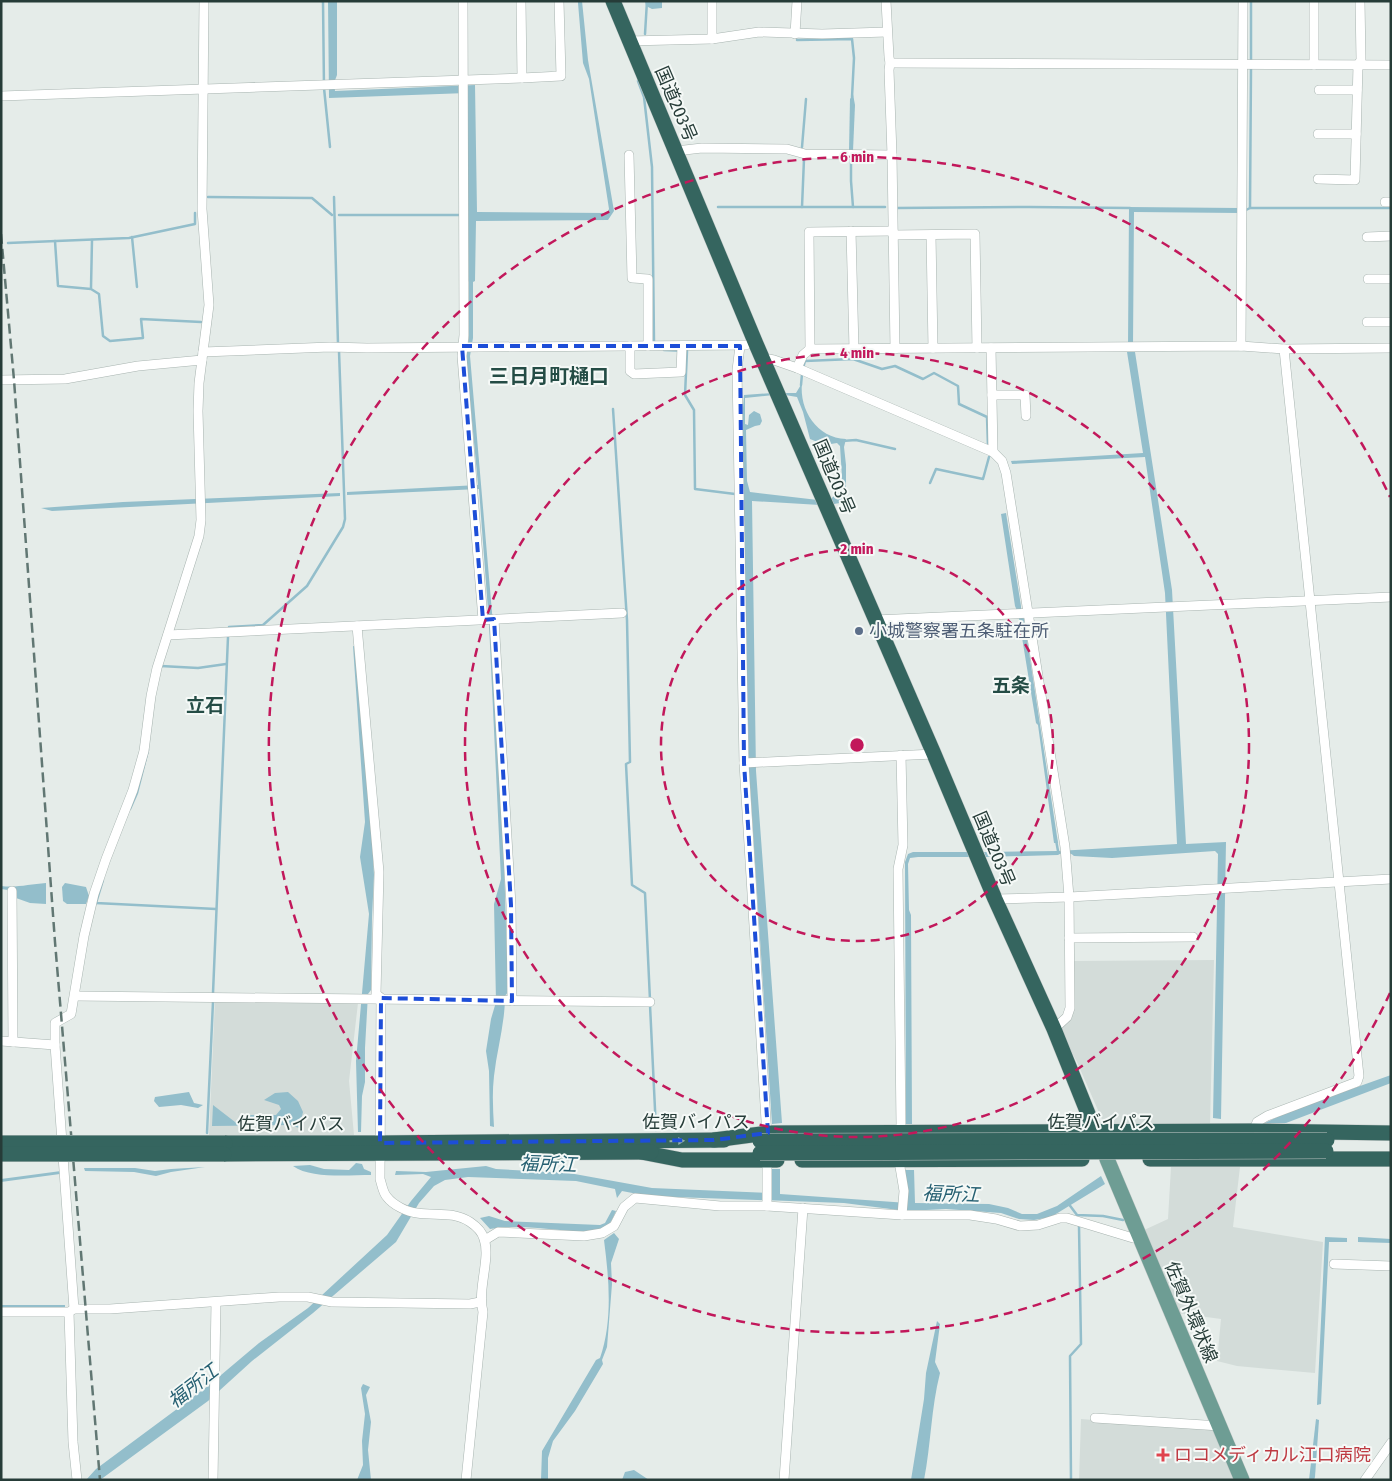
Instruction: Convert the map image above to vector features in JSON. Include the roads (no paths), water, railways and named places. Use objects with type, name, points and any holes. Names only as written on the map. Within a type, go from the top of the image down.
[{"type":"highway","name":"国道203号","points":[[613,1],[756,344],[995,899],[1054,1030],[1107,1159]]},
{"type":"highway","points":[[764,1146],[899,1133],[1254,1131],[1391,1133]]},
{"type":"highway","name":"佐賀バイパス","points":[[380,1149],[714,1140],[764,1146]]},
{"type":"highway","name":"佐賀バイパス","points":[[1,1143],[224,1148],[641,1152],[764,1146],[1326,1146],[1391,1140]]},
{"type":"highway","points":[[764,1146],[899,1161],[1391,1159]]},
{"type":"highway","name":"佐賀バイパス","points":[[1326,1146],[1391,1152]]},
{"type":"highway","name":"佐賀バイパス","points":[[1,1154],[224,1148]]},
{"type":"main road","name":"佐賀外環状線","points":[[1107,1159],[1242,1480]]},
{"type":"street","points":[[77,1480],[73,1442],[72,1311],[55,1023],[71,1014],[84,936],[94,894],[133,790],[144,751],[151,696],[157,668],[199,536],[202,520],[198,383],[208,305],[202,209],[204,1]]},
{"type":"street","points":[[463,1],[464,335],[462,346],[483,620]]},
{"type":"street","points":[[521,1],[522,78]]},
{"type":"street","points":[[1,96],[561,76],[559,1]]},
{"type":"street","points":[[712,1],[712,39]]},
{"type":"street","points":[[795,34],[797,1]]},
{"type":"street","points":[[886,1],[890,63],[895,349]]},
{"type":"street","points":[[1241,346],[1243,1]]},
{"type":"street","points":[[1314,1],[1314,65]]},
{"type":"street","points":[[1318,180],[1355,180],[1358,65],[1361,60],[1360,1]]},
{"type":"street","points":[[629,42],[712,39],[759,32],[795,34],[887,32]]},
{"type":"street","points":[[890,63],[1391,65]]},
{"type":"street","points":[[1320,90],[1357,90]]},
{"type":"street","points":[[1318,134],[1356,134]]},
{"type":"street","points":[[676,151],[702,148],[787,149],[805,154],[892,155]]},
{"type":"street","points":[[629,154],[632,278],[648,279],[648,346]]},
{"type":"street","points":[[851,231],[854,349]]},
{"type":"street","points":[[797,368],[803,355],[810,348],[809,232],[851,231],[931,235],[975,234],[977,348]]},
{"type":"street","points":[[931,235],[933,348]]},
{"type":"street","points":[[1367,237],[1391,236]]},
{"type":"street","points":[[1368,279],[1391,279]]},
{"type":"street","points":[[1367,322],[1391,322]]},
{"type":"street","points":[[1,380],[65,379],[202,356],[330,347],[648,346],[682,350],[756,344]]},
{"type":"street","points":[[630,346],[630,371],[634,374],[681,372],[682,350]]},
{"type":"street","points":[[740,346],[737,370],[744,763],[767,1206]]},
{"type":"street","points":[[810,348],[1241,346],[1284,349],[1391,348]]},
{"type":"street","points":[[991,348],[993,452]]},
{"type":"street","points":[[1254,1131],[1257,1122],[1267,1116],[1357,1082],[1359,1076],[1284,349]]},
{"type":"street","points":[[763,358],[797,368],[993,452],[1002,461],[1006,473],[1066,851],[1069,897],[1070,1008],[1067,1017],[1054,1030]]},
{"type":"street","points":[[992,395],[1025,395],[1026,416]]},
{"type":"street","points":[[875,620],[1391,598]]},
{"type":"street","points":[[168,635],[622,613]]},
{"type":"street","points":[[494,619],[511,905],[509,1001]]},
{"type":"street","points":[[357,626],[379,872],[376,994],[381,998]]},
{"type":"street","points":[[744,763],[934,754]]},
{"type":"street","points":[[899,1133],[901,1126],[898,869],[903,846],[901,755]]},
{"type":"street","points":[[995,899],[1069,897],[1391,879]]},
{"type":"street","points":[[12,891],[12,1042]]},
{"type":"street","points":[[1069,938],[1193,937]]},
{"type":"street","points":[[75,996],[650,1002]]},
{"type":"street","points":[[381,998],[380,1179],[386,1197],[402,1208],[417,1213],[446,1214],[462,1217],[478,1227],[485,1240],[480,1302],[483,1312],[466,1480]]},
{"type":"street","points":[[1,1041],[55,1045]]},
{"type":"street","points":[[899,1161],[904,1191],[902,1215]]},
{"type":"street","points":[[485,1240],[498,1232],[584,1236],[602,1234],[614,1226],[624,1206],[635,1198],[720,1206],[767,1206],[902,1215],[970,1215],[996,1219],[1020,1226],[1030,1226],[1067,1218],[1133,1238],[1139,1236]]},
{"type":"street","points":[[784,1480],[803,1208]]},
{"type":"street","points":[[1334,1264],[1391,1266]]},
{"type":"street","points":[[1,1312],[110,1309],[279,1297],[308,1297],[332,1302],[470,1304],[480,1302]]},
{"type":"street","points":[[213,1480],[216,1302]]},
{"type":"street","points":[[1095,1418],[1220,1426]]},
{"type":"street","points":[[1365,1480],[1391,1443]]},
{"type":"water","points":[[328,1],[337,1],[337,75],[334,83],[335,91],[475,85],[477,212],[607,213],[609,209],[589,79],[583,63],[578,3],[578,1],[582,1],[588,60],[614,211],[608,220],[476,221],[473,338],[470,356],[493,624],[502,794],[508,992],[505,996],[504,1017],[494,1076],[494,1127],[490,1126],[489,1071],[486,1051],[496,1002],[494,904],[501,879],[489,624],[479,489],[347,495],[347,492],[478,485],[466,356],[469,337],[467,93],[329,98]]},
{"type":"water","points":[[645,1],[662,1],[662,8],[652,9],[646,6]]},
{"type":"water","points":[[853,94],[855,105],[853,151],[849,151],[850,99]]},
{"type":"water","points":[[1129,207],[1239,208],[1239,213],[1134,212],[1133,345],[1128,345]]},
{"type":"water","points":[[1127,352],[1135,352],[1172,590],[1186,844],[1226,842],[1221,1119],[1213,1118],[1218,854],[1215,851],[1112,858],[1074,856],[1066,853],[1058,855],[986,857],[984,852],[1058,851],[1177,844],[1165,593],[1145,457],[1012,464],[1011,461],[1143,453]]},
{"type":"water","points":[[802,383],[804,403],[812,421],[826,434],[846,439],[844,447],[846,497],[840,503],[834,504],[831,499],[840,489],[842,477],[840,446],[837,443],[825,445],[810,439],[797,397],[785,395],[785,393],[796,393]]},
{"type":"water","points":[[773,393],[774,395],[745,398],[745,424],[748,425],[749,415],[754,411],[760,414],[762,421],[760,425],[746,430],[747,481],[750,492],[818,500],[820,505],[752,501],[756,771],[782,1123],[772,1124],[749,769],[742,421],[744,395]]},
{"type":"water","points":[[340,493],[340,496],[52,511],[41,508],[123,502]]},
{"type":"water","points":[[1006,513],[1058,843],[1054,843],[1038,725],[1036,723],[1018,613],[1015,606],[1001,514]]},
{"type":"water","points":[[353,646],[357,647],[369,780],[374,875],[371,990],[368,994],[361,1132],[358,1132],[356,1061],[369,914],[360,857],[365,822]]},
{"type":"water","points":[[913,852],[969,852],[970,857],[918,857],[910,858],[908,864],[909,910],[911,915],[912,1124],[906,1124],[905,862],[908,854]]},
{"type":"water","points":[[46,883],[46,904],[30,903],[16,898],[15,891],[1,889],[1,886]]},
{"type":"water","points":[[65,883],[86,887],[89,896],[86,904],[67,904],[63,901],[62,887]]},
{"type":"water","points":[[1391,1075],[1391,1083],[1286,1123],[1265,1123],[1287,1112]]},
{"type":"water","points":[[189,1092],[194,1103],[203,1105],[198,1108],[181,1105],[159,1107],[154,1101],[155,1097]]},
{"type":"water","points":[[288,1092],[298,1101],[303,1112],[299,1128],[290,1125],[212,1126],[213,1105],[235,1122],[250,1115],[276,1115],[281,1109],[279,1105],[264,1100],[275,1093]]},
{"type":"water","points":[[356,1163],[362,1164],[364,1169],[371,1172],[371,1175],[320,1175],[293,1166],[310,1165],[324,1169],[349,1170]]},
{"type":"water","points":[[486,1166],[496,1169],[569,1173],[652,1188],[770,1193],[771,1169],[780,1169],[780,1194],[908,1203],[905,1170],[914,1170],[915,1203],[989,1204],[1008,1208],[1022,1214],[1037,1214],[1057,1206],[1101,1176],[1105,1184],[1051,1217],[1034,1220],[1019,1219],[1001,1213],[946,1209],[906,1211],[844,1203],[648,1196],[622,1191],[617,1198],[615,1189],[576,1181],[468,1177],[445,1180],[434,1186],[419,1203],[396,1242],[313,1313],[252,1361],[208,1401],[100,1480],[86,1480],[96,1469],[208,1386],[259,1343],[308,1308],[387,1235],[431,1177],[423,1174],[395,1175],[396,1171],[426,1172]]},
{"type":"water","points":[[205,1167],[156,1176],[134,1172],[85,1171],[84,1168],[135,1168],[155,1171]]},
{"type":"water","points":[[61,1171],[60,1174],[1,1182],[1,1179]]},
{"type":"water","points":[[612,1210],[616,1211],[608,1226],[602,1230],[590,1233],[525,1227],[490,1229],[480,1218],[489,1216],[505,1221],[600,1225],[605,1223]]},
{"type":"water","points":[[614,1233],[619,1239],[611,1263],[612,1284],[607,1347],[602,1360],[603,1364],[575,1411],[553,1441],[548,1458],[548,1480],[541,1480],[542,1451],[596,1360],[600,1358],[607,1329],[609,1299],[604,1240]]},
{"type":"water","points":[[1325,1237],[1347,1238],[1347,1242],[1329,1242],[1321,1404],[1317,1405]]},
{"type":"water","points":[[1358,1237],[1391,1239],[1391,1243],[1358,1242]]},
{"type":"water","points":[[1,1305],[65,1305],[65,1308],[1,1309]]},
{"type":"water","points":[[937,1321],[940,1324],[935,1362],[940,1373],[924,1480],[911,1480],[924,1399],[926,1373]]},
{"type":"water","points":[[363,1384],[370,1387],[366,1395],[371,1422],[368,1450],[371,1480],[357,1480],[363,1465],[362,1441],[365,1414],[361,1388]]},
{"type":"water","points":[[1316,1419],[1319,1420],[1315,1477],[1314,1480],[1309,1480]]},
{"type":"water","points":[[634,1470],[649,1480],[622,1480],[625,1472]]},
{"type":"waterway","points":[[321,1],[323,1],[324,88],[330,147]]},
{"type":"waterway","points":[[645,34],[647,1]]},
{"type":"waterway","points":[[1251,1],[1251,62]]},
{"type":"waterway","points":[[797,40],[852,39],[854,58],[852,97]]},
{"type":"waterway","points":[[1244,211],[1250,208],[1251,68]]},
{"type":"waterway","points":[[638,81],[644,97],[652,167],[654,342]]},
{"type":"waterway","points":[[802,147],[806,99]]},
{"type":"waterway","points":[[851,157],[853,207]]},
{"type":"waterway","points":[[802,207],[804,159]]},
{"type":"waterway","points":[[208,197],[312,198],[332,215]]},
{"type":"waterway","points":[[334,197],[338,344]]},
{"type":"waterway","points":[[718,207],[885,207]]},
{"type":"waterway","points":[[897,208],[1130,208]]},
{"type":"waterway","points":[[1250,208],[1391,208]]},
{"type":"waterway","points":[[8,243],[129,238],[195,224],[195,213]]},
{"type":"waterway","points":[[339,215],[459,215]]},
{"type":"waterway","points":[[132,237],[137,287]]},
{"type":"waterway","points":[[91,288],[92,240]]},
{"type":"waterway","points":[[55,241],[58,286],[91,289],[99,294],[103,336],[110,341],[143,338],[141,319],[201,322]]},
{"type":"waterway","points":[[664,350],[687,351],[685,395],[694,410],[695,489],[735,494]]},
{"type":"waterway","points":[[229,627],[263,625],[307,586],[343,527],[345,519],[339,351]]},
{"type":"waterway","points":[[803,368],[805,361],[853,359],[882,369],[895,366],[923,379],[934,373],[958,386],[959,404],[987,417],[988,446]]},
{"type":"waterway","points":[[801,385],[802,374]]},
{"type":"waterway","points":[[613,409],[627,620],[630,762],[626,764],[632,885],[645,893],[650,1000]]},
{"type":"waterway","points":[[842,441],[856,440],[895,449]]},
{"type":"waterway","points":[[930,483],[936,469],[983,479],[989,457]]},
{"type":"waterway","points":[[213,993],[228,637]]},
{"type":"waterway","points":[[161,666],[198,668],[226,664]]},
{"type":"waterway","points":[[130,809],[137,793],[148,750]]},
{"type":"waterway","points":[[1056,840],[1058,851]]},
{"type":"waterway","points":[[103,880],[96,903],[216,909]]},
{"type":"waterway","points":[[207,1133],[213,1002]]},
{"type":"waterway","points":[[650,1005],[656,1130]]},
{"type":"waterway","points":[[1068,1203],[1077,1215],[1103,1216],[1123,1220]]},
{"type":"waterway","points":[[1071,1480],[1070,1356],[1081,1344],[1079,1226]]},
{"type":"railway","points":[[1,234],[14,380],[55,942],[100,1480]]},
{"type":"place","name":"小城警察署五条駐在所","points":[[859,631]]},
{"type":"place","name":"ロコメディカル江口病院","points":[[1163,1455]]},
{"type":"district","name":"三日月町樋口","points":[[549,376]]},
{"type":"district","name":"五条","points":[[1011,685]]},
{"type":"district","name":"立石","points":[[205,705]]},
{"type":"water label","name":"福所江","points":[[548,1164]]},
{"type":"water label","name":"福所江","points":[[951,1194]]},
{"type":"water label","name":"福所江","points":[[193,1386]]}]
